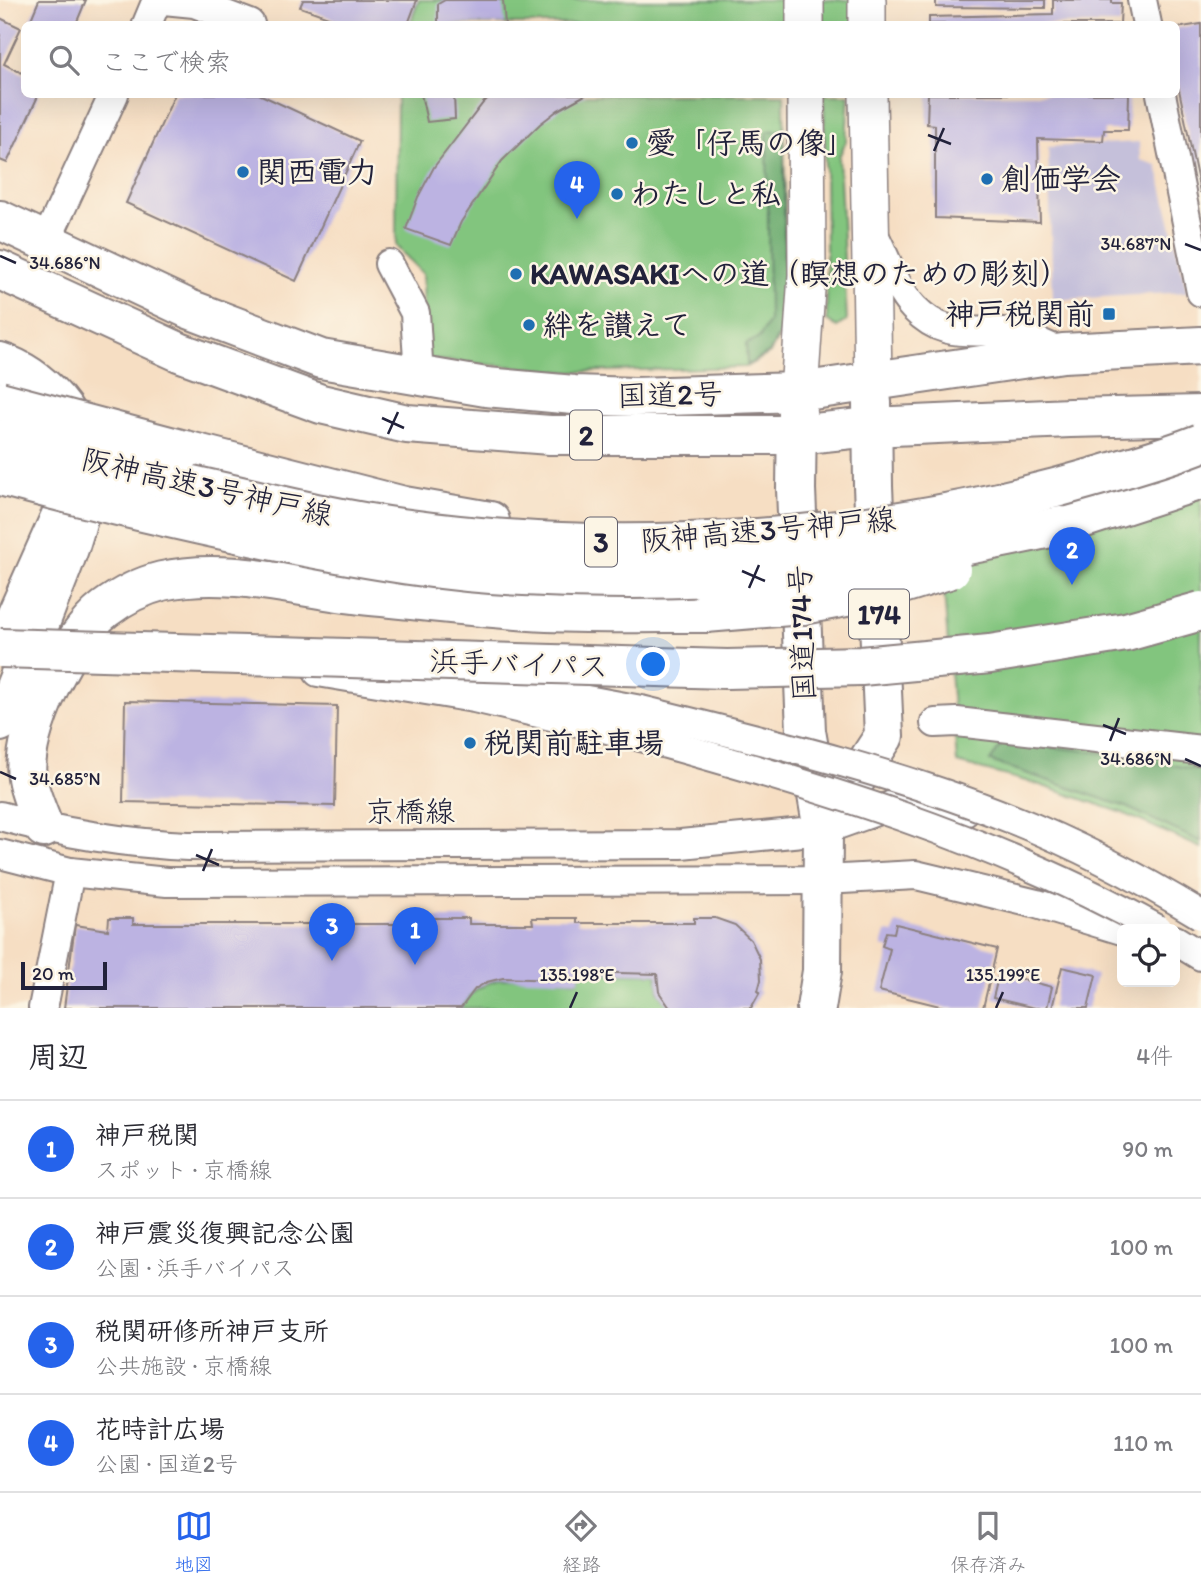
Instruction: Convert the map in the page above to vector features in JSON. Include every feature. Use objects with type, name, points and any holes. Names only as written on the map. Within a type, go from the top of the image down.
[{"type":"highway","name":"国道2号","points":[[0,220],[189,309],[321,359],[486,387],[574,395],[694,396],[799,391],[1063,353],[1201,345]]},
{"type":"highway","name":"国道2号","points":[[0,270],[179,352],[321,404],[407,424],[550,435],[796,435],[871,427],[1201,415]]},
{"type":"highway","name":"3","points":[[0,362],[33,378],[63,408],[81,449],[85,477],[75,534],[15,655],[7,729]]},
{"type":"highway","name":"174","points":[[823,830],[884,736],[871,427],[873,380]]},
{"type":"highway","name":"国道174号","points":[[799,391],[796,435],[806,731],[823,830],[822,971],[816,1008]]},
{"type":"highway","name":"3","points":[[0,401],[404,506],[528,526],[714,540]]},
{"type":"highway","name":"阪神高速3号神戸線","points":[[0,439],[146,475],[337,517],[400,528],[524,540],[651,542],[808,533],[954,512],[1050,491],[1201,443]]},
{"type":"highway","name":"阪神高速3号神戸線","points":[[0,477],[217,529],[396,563],[523,576],[589,578],[705,577],[808,570],[959,548],[1060,526],[1201,480]]},
{"type":"highway","points":[[0,485],[111,505]]},
{"type":"highway","name":"3","points":[[15,655],[84,631],[104,610],[129,594],[159,582],[197,575],[241,577],[359,595],[546,612],[706,613],[803,605],[883,590],[961,566],[1060,526]]},
{"type":"highway","name":"浜手バイパス","points":[[15,655],[269,647],[724,657],[859,654],[989,642],[1124,620],[1201,598]]},
{"type":"highway","name":"浜手バイパス","points":[[15,655],[150,653],[714,669],[861,666],[990,654],[1126,632],[1201,611]]},
{"type":"highway","name":"3","points":[[15,655],[39,712],[30,742],[27,776],[44,828]]},
{"type":"highway","points":[[7,729],[27,776]]},
{"type":"main road","points":[[805,0],[805,21]]},
{"type":"main road","points":[[867,0],[867,21]]},
{"type":"main road","points":[[799,391],[807,275],[806,98]]},
{"type":"main road","points":[[868,98],[873,380]]},
{"type":"street","points":[[148,21],[158,0]]},
{"type":"street","points":[[164,0],[194,3],[242,21]]},
{"type":"street","points":[[1142,0],[1146,21]]},
{"type":"street","points":[[46,241],[112,98]]},
{"type":"street","points":[[1162,98],[1201,292]]},
{"type":"street","points":[[870,225],[915,308],[940,326],[959,332],[1012,333],[1063,353]]},
{"type":"street","points":[[389,264],[415,313],[419,376]]},
{"type":"street","points":[[269,647],[591,700],[641,710],[825,757],[1013,819],[1128,872],[1201,915]]},
{"type":"street","points":[[150,653],[294,668],[386,682],[487,701],[634,735],[826,790],[915,821],[1040,872],[1147,924]]},
{"type":"street","points":[[935,723],[957,722],[1201,750]]},
{"type":"street","name":"京橋線","points":[[0,816],[44,828],[124,842],[188,846],[681,844],[823,830],[904,801],[945,806],[1082,854],[1201,907]]},
{"type":"street","points":[[0,854],[70,872],[167,882],[824,880],[916,875],[1037,904],[1117,928]]},
{"type":"street","points":[[43,1008],[70,872]]},
{"type":"street","points":[[1180,943],[1201,956]]},
{"type":"street","points":[[1180,957],[1201,970]]},
{"type":"shaded area","points":[[1139,142],[1140,160],[1157,165],[1187,292],[1053,300],[1048,147]]},
{"type":"green space","points":[[419,0],[784,0],[784,21],[411,21]]},
{"type":"green space","points":[[822,0],[859,0],[858,21],[823,21]]},
{"type":"green space","points":[[397,98],[784,98],[786,324],[770,353],[746,367],[570,372],[425,359],[423,274],[396,246]]},
{"type":"green space","points":[[824,98],[849,98],[846,141],[839,157],[847,320],[837,327],[827,320]]},
{"type":"green space","points":[[784,130],[784,324],[770,352],[747,365],[746,344],[759,338],[769,321],[767,131]]},
{"type":"green space","points":[[1201,480],[1201,848],[1123,813],[1037,784],[957,763],[937,499]]},
{"type":"green space","points":[[1002,744],[1102,753],[1201,771],[1201,842],[1126,807],[990,761]]},
{"type":"green space","points":[[580,972],[657,974],[659,992],[670,1008],[461,1008],[471,994],[498,980],[529,977],[578,981]]},
{"type":"building","points":[[39,0],[86,0],[77,21],[30,21]]},
{"type":"building","points":[[303,0],[417,0],[409,21],[340,21],[300,7]]},
{"type":"building","points":[[445,0],[503,0],[505,21],[438,21],[438,4]]},
{"type":"building","points":[[936,0],[1045,0],[1045,8],[936,7]]},
{"type":"building","points":[[1053,0],[1112,0],[1112,3],[1121,3],[1120,21],[929,21],[929,17],[1053,14]]},
{"type":"building","points":[[0,18],[21,28],[4,64],[21,72],[21,98],[37,98],[7,163],[0,160]]},
{"type":"building","points":[[1201,24],[1201,192],[1180,94],[1180,27]]},
{"type":"building","name":"関西電力","points":[[173,98],[268,98],[360,141],[296,281],[126,203]]},
{"type":"building","points":[[422,98],[454,98],[455,119],[427,122]]},
{"type":"building","points":[[489,98],[580,98],[540,124],[502,161],[461,222],[451,245],[406,229],[418,197],[434,167]]},
{"type":"building","name":"創価学会","points":[[928,98],[1129,98],[1128,130],[1104,130],[1103,141],[1038,139],[1040,222],[935,218],[935,125],[927,124]]},
{"type":"building","points":[[125,701],[337,706],[335,806],[123,802]]},
{"type":"building","points":[[109,918],[133,918],[133,924],[419,924],[420,918],[469,918],[469,924],[533,924],[532,918],[577,918],[577,923],[694,923],[694,918],[715,918],[735,925],[751,940],[760,959],[760,992],[751,1008],[670,1008],[659,992],[657,974],[580,972],[579,981],[503,978],[487,982],[475,989],[461,1008],[64,1008],[75,925],[108,930]]},
{"type":"building","points":[[896,924],[997,949],[983,1008],[948,1008],[879,991],[890,949],[882,946],[886,932],[894,933]]},
{"type":"building","points":[[1062,967],[1096,975],[1088,1008],[1052,1008]]},
{"type":"building","points":[[999,973],[1052,987],[1047,1008],[1035,1008],[993,998]]},
{"type":"place","name":"愛「仔馬の像」","points":[[632,143]]},
{"type":"place","name":"関西電力","points":[[243,172]]},
{"type":"place","name":"創価学会","points":[[987,179]]},
{"type":"place","name":"わたしと私","points":[[617,194]]},
{"type":"place","name":"花時計広場","points":[[577,219]]},
{"type":"place","name":"KAWASAKIへの道（瞑想のための彫刻）","points":[[516,274]]},
{"type":"place","name":"神戸税関前","points":[[1109,314]]},
{"type":"place","name":"絆を讃えて","points":[[529,325]]},
{"type":"place","name":"神戸震災復興記念公園","points":[[1072,585]]},
{"type":"place","name":"税関前駐車場","points":[[470,743]]},
{"type":"place","name":"税関研修所神戸支所","points":[[332,961]]},
{"type":"place","name":"神戸税関","points":[[415,965]]}]
